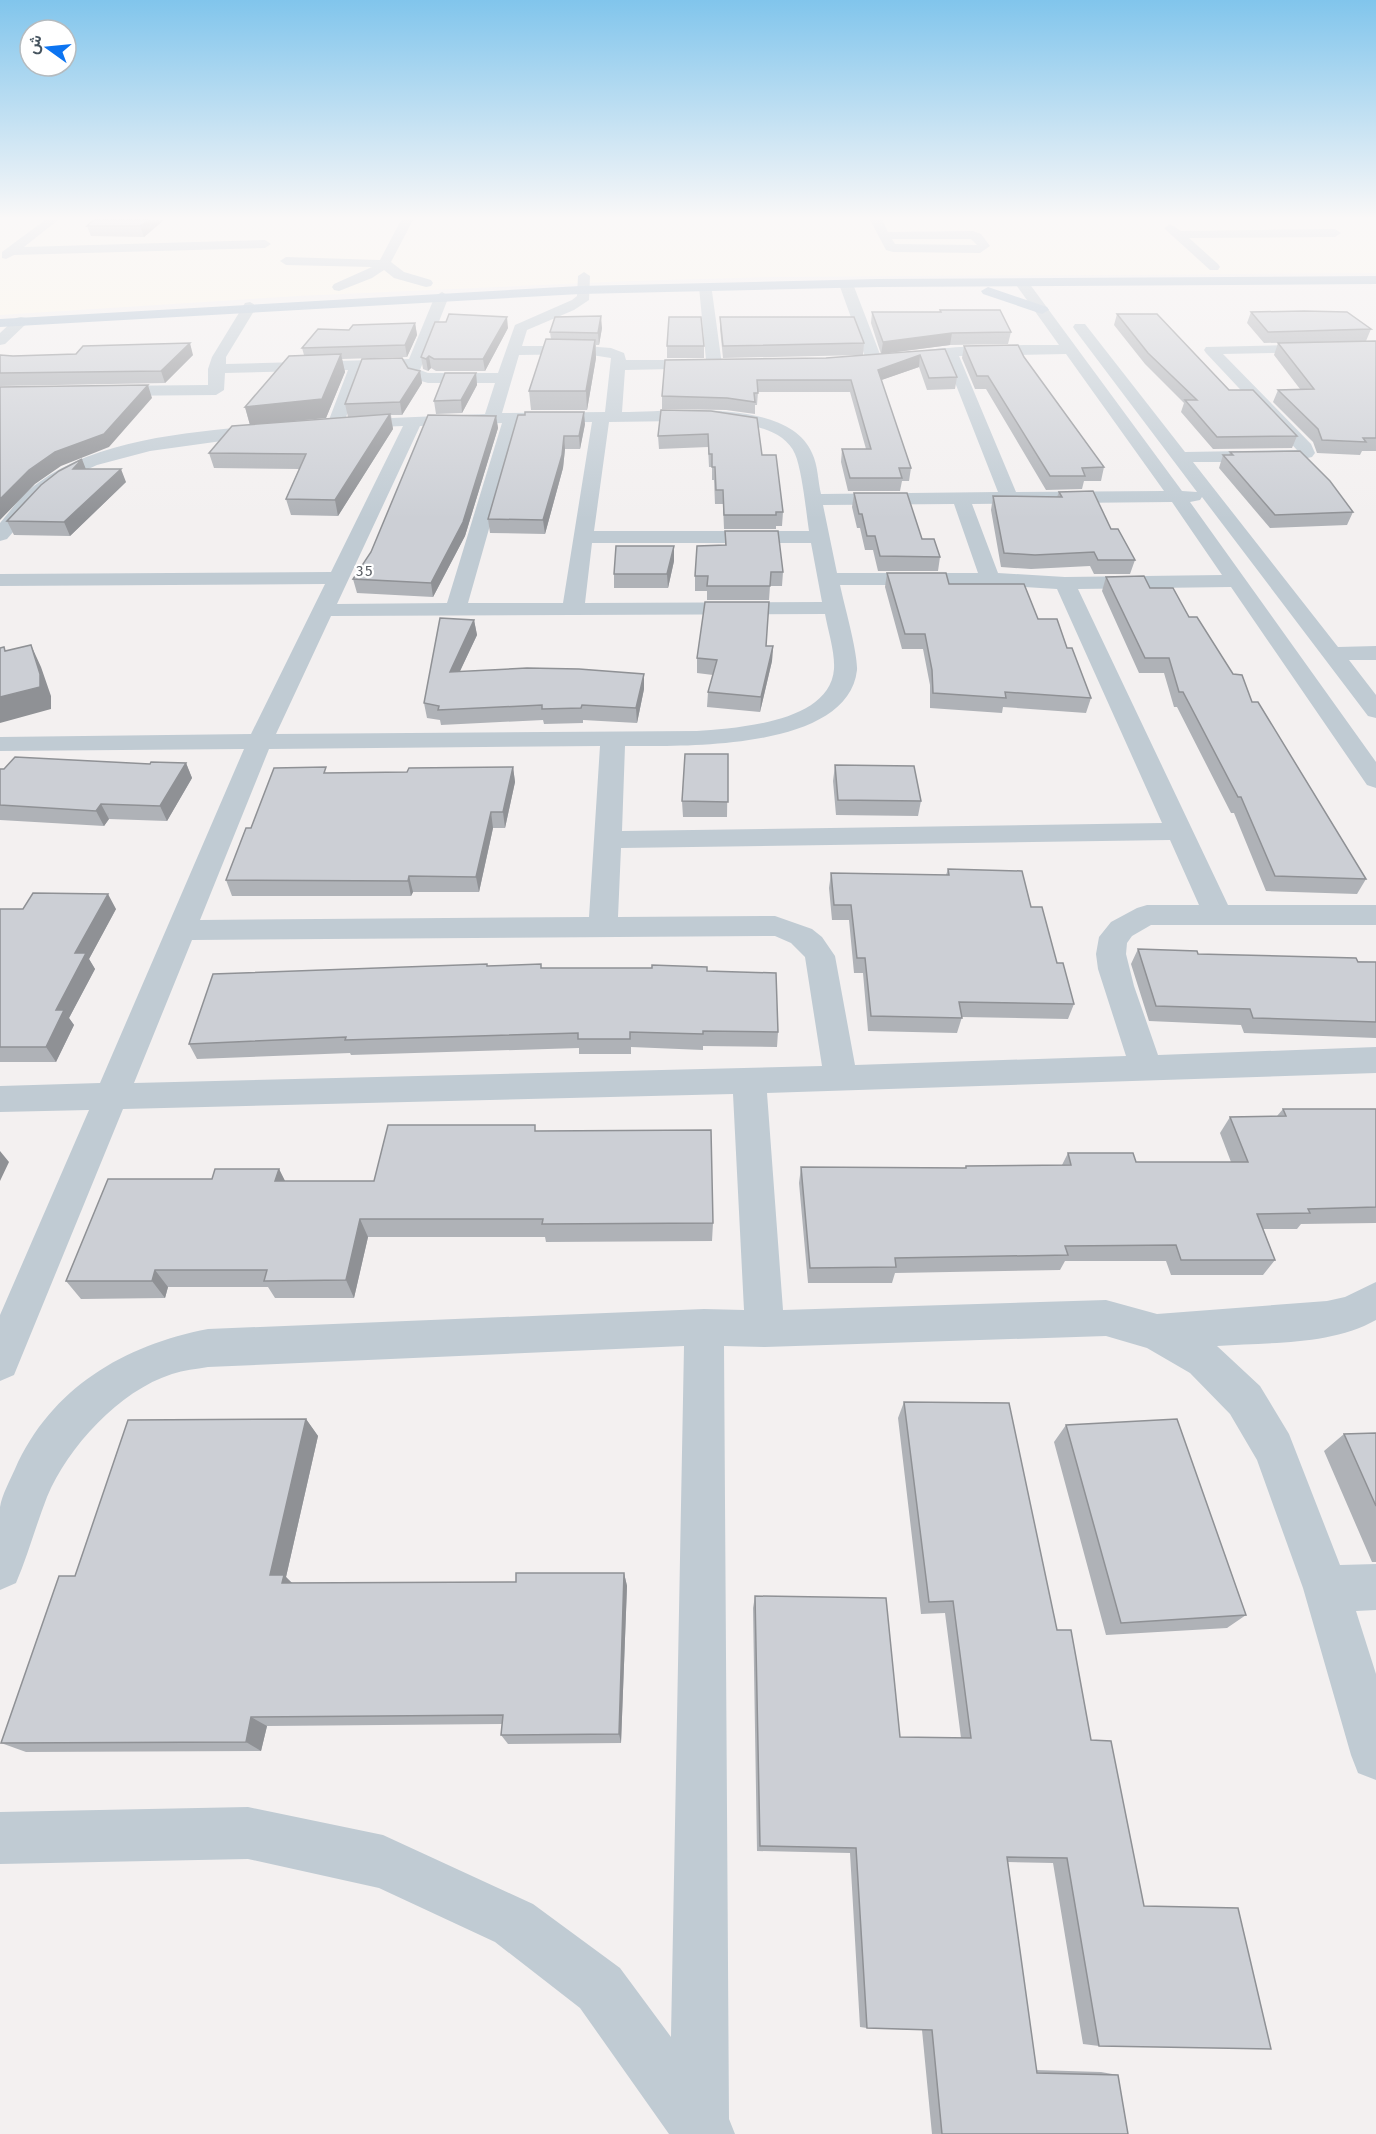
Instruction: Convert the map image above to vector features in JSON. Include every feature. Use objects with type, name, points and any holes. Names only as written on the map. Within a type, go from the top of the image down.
[{"type":"main road","points":[[0,323],[43,320]]},
{"type":"street","points":[[84,392],[214,395],[216,369],[225,347],[242,320]]},
{"type":"street","points":[[426,320],[412,370],[416,375],[428,378],[503,378]]},
{"type":"street","points":[[492,419],[520,328],[533,320]]},
{"type":"street","points":[[618,365],[719,365],[711,320]]},
{"type":"street","points":[[859,320],[875,362]]},
{"type":"street","points":[[1049,320],[1177,496],[1376,780]]},
{"type":"street","points":[[1067,320],[1182,457],[1376,711]]},
{"type":"street","points":[[0,341],[21,321]]},
{"type":"street","points":[[1182,457],[1290,457],[1306,453],[1305,448],[1211,350],[1376,346]]},
{"type":"street","points":[[855,363],[951,351],[1070,349]]},
{"type":"street","points":[[512,351],[611,352],[619,356],[583,537],[573,609]]},
{"type":"street","points":[[951,351],[1009,498]]},
{"type":"street","points":[[216,369],[415,363]]},
{"type":"street","points":[[335,425],[357,365]]},
{"type":"street","points":[[2,747],[260,742],[613,740],[735,735],[771,730],[800,720],[815,711],[838,690],[845,672],[835,608],[804,454],[797,441],[780,430],[763,424],[724,417],[512,418],[316,426]]},
{"type":"street","points":[[456,609],[512,418]]},
{"type":"street","points":[[193,440],[203,420]]},
{"type":"street","points":[[0,1362],[260,742],[414,421]]},
{"type":"street","points":[[0,535],[29,501],[60,476],[101,458],[193,440],[282,429]]},
{"type":"street","points":[[814,500],[1212,496]]},
{"type":"street","points":[[961,498],[990,579]]},
{"type":"street","points":[[583,537],[821,537]]},
{"type":"street","points":[[0,580],[339,578]]},
{"type":"street","points":[[829,579],[990,579],[1065,583],[1235,581]]},
{"type":"street","points":[[1065,583],[1217,913]]},
{"type":"street","points":[[324,610],[835,608]]},
{"type":"street","points":[[1333,654],[1376,653]]},
{"type":"street","points":[[603,927],[613,740]]},
{"type":"street","points":[[608,840],[1180,831]]},
{"type":"street","points":[[1147,1069],[1111,962],[1112,941],[1125,925],[1147,915],[1217,913],[1376,915]]},
{"type":"street","points":[[180,930],[775,926],[804,936],[814,946],[820,957],[841,1078]]},
{"type":"street","points":[[0,1099],[749,1081],[1376,1060]]},
{"type":"street","points":[[749,1081],[765,1329]]},
{"type":"street","points":[[1156,1332],[1327,1320],[1352,1313],[1376,1300]]},
{"type":"street","points":[[0,1567],[12,1498],[80,1412],[120,1380],[164,1358],[208,1348],[704,1327],[765,1329],[1106,1318],[1156,1332],[1204,1360],[1245,1400],[1274,1449],[1326,1588],[1376,1755]]},
{"type":"street","points":[[702,2130],[704,1327]]},
{"type":"street","points":[[1326,1588],[1376,1587]]},
{"type":"street","points":[[0,1838],[248,1833],[383,1862],[514,1923],[600,1988],[702,2130]]},
{"type":"building","points":[[447,320],[506,320],[483,359],[434,359],[429,356],[426,359],[421,357],[435,322],[446,322]]},
{"type":"building","points":[[554,320],[600,320],[598,333],[550,332]]},
{"type":"building","points":[[669,320],[701,320],[704,346],[667,346]]},
{"type":"building","points":[[720,320],[855,320],[864,343],[723,346]]},
{"type":"building","points":[[875,320],[1005,320],[1011,332],[952,333],[883,342]]},
{"type":"building","points":[[1121,320],[1162,320],[1229,390],[1253,390],[1297,436],[1217,437],[1185,400],[1197,400],[1148,353]]},
{"type":"building","points":[[1257,320],[1358,320],[1371,329],[1268,332]]},
{"type":"building","points":[[415,323],[405,345],[302,348],[318,329],[349,330],[353,325]]},
{"type":"building","points":[[546,339],[595,340],[586,391],[529,391]]},
{"type":"building","points":[[1376,341],[1376,438],[1363,438],[1366,442],[1322,440],[1318,429],[1278,390],[1314,389],[1278,343]]},
{"type":"building","points":[[190,343],[161,371],[0,373],[0,355],[76,354],[83,346]]},
{"type":"building","points":[[1018,345],[1024,357],[1104,467],[1082,468],[1085,476],[1050,476],[988,376],[977,376],[964,346]]},
{"type":"building","points":[[945,349],[957,377],[929,378],[920,355],[878,370],[911,468],[899,468],[902,478],[850,478],[842,449],[871,449],[851,380],[757,380],[758,393],[754,393],[755,402],[727,398],[662,396],[665,360],[826,358]]},
{"type":"building","points":[[341,354],[322,399],[245,407],[289,356]]},
{"type":"building","points":[[402,358],[408,368],[420,371],[400,402],[345,404],[362,359]]},
{"type":"building","points":[[445,373],[476,373],[461,400],[434,401]]},
{"type":"building","points":[[148,385],[104,434],[55,452],[29,470],[0,499],[0,387]]},
{"type":"building","points":[[661,410],[711,411],[757,418],[762,455],[776,455],[783,512],[776,512],[776,515],[724,515],[723,490],[716,490],[715,467],[712,467],[712,454],[709,454],[708,434],[658,436]]},
{"type":"building","points":[[525,412],[584,412],[579,436],[564,436],[562,455],[543,520],[488,519],[518,415],[525,415]]},
{"type":"building","points":[[390,414],[335,500],[286,499],[306,454],[209,453],[232,426]]},
{"type":"building","points":[[428,415],[496,416],[463,522],[431,583],[353,579],[371,552]]},
{"type":"building","points":[[1300,451],[1330,481],[1353,512],[1275,515],[1223,455],[1233,455],[1230,452]]},
{"type":"building","points":[[82,459],[73,469],[121,469],[64,522],[7,521],[41,485],[59,471]]},
{"type":"building","points":[[1093,491],[1111,529],[1118,529],[1135,560],[1098,560],[1094,552],[1035,555],[1004,553],[993,496],[1062,497],[1059,492]]},
{"type":"building","points":[[854,493],[907,493],[922,539],[934,539],[940,557],[880,556],[875,536],[867,536]]},
{"type":"building","points":[[725,531],[778,531],[783,572],[771,572],[770,586],[707,586],[708,576],[695,576],[697,546],[726,545]]},
{"type":"building","points":[[616,546],[674,546],[667,574],[614,574]]},
{"type":"building","points":[[887,573],[946,573],[949,584],[1024,584],[1038,619],[1057,619],[1067,648],[1072,648],[1091,698],[1005,692],[1006,698],[933,693],[932,670],[925,634],[905,634]]},
{"type":"building","points":[[1144,576],[1150,588],[1173,588],[1189,617],[1197,617],[1233,674],[1242,675],[1252,702],[1258,702],[1366,879],[1275,876],[1241,797],[1238,797],[1183,692],[1179,692],[1169,658],[1145,658],[1106,577]]},
{"type":"building","points":[[705,602],[769,602],[766,646],[773,646],[761,697],[708,692],[717,660],[697,658]]},
{"type":"building","points":[[440,618],[474,620],[450,672],[527,668],[644,674],[636,708],[582,705],[581,708],[542,709],[542,705],[438,710],[439,706],[424,703]]},
{"type":"building","points":[[31,645],[40,674],[40,687],[0,697],[0,648],[4,647],[5,651]]},
{"type":"building","points":[[685,754],[728,754],[728,802],[682,801]]},
{"type":"building","points":[[15,757],[150,764],[151,762],[186,763],[160,806],[101,804],[96,811],[0,805],[0,769],[4,769]]},
{"type":"building","points":[[835,765],[914,766],[921,801],[838,800]]},
{"type":"building","points":[[326,767],[324,773],[407,772],[409,768],[513,767],[503,812],[491,812],[476,877],[409,876],[408,881],[226,880],[246,828],[251,828],[274,768]]},
{"type":"building","points":[[948,869],[1022,871],[1031,907],[1042,907],[1057,963],[1063,963],[1074,1004],[959,1002],[962,1018],[871,1016],[865,958],[857,958],[851,905],[834,905],[831,873],[949,875]]},
{"type":"building","points":[[33,893],[108,894],[75,953],[86,953],[56,1010],[64,1010],[46,1047],[0,1047],[0,909],[23,909]]},
{"type":"building","points":[[1138,949],[1197,951],[1198,954],[1356,958],[1358,962],[1376,962],[1376,1022],[1253,1018],[1250,1009],[1156,1006]]},
{"type":"building","points":[[487,964],[487,966],[541,964],[541,968],[652,968],[652,965],[707,967],[707,971],[776,973],[778,1032],[703,1031],[703,1034],[630,1032],[630,1039],[578,1039],[578,1033],[345,1040],[346,1037],[189,1044],[213,974]]},
{"type":"building","points":[[1283,1109],[1376,1109],[1376,1207],[1308,1209],[1310,1213],[1257,1214],[1275,1260],[1181,1260],[1176,1245],[1065,1246],[1068,1255],[895,1258],[896,1267],[810,1268],[801,1167],[966,1168],[966,1166],[1071,1165],[1068,1153],[1133,1153],[1136,1162],[1248,1162],[1230,1117],[1286,1116]]},
{"type":"building","points":[[388,1125],[535,1125],[535,1131],[711,1130],[713,1223],[542,1224],[543,1219],[360,1219],[346,1280],[264,1281],[267,1270],[155,1270],[152,1281],[66,1281],[108,1179],[212,1179],[215,1169],[279,1169],[275,1181],[374,1181]]},
{"type":"building","points":[[904,1402],[1009,1403],[1057,1630],[1071,1630],[1091,1740],[1111,1741],[1144,1906],[1238,1908],[1271,2049],[1099,2046],[1067,1858],[1007,1857],[1037,2073],[1118,2075],[1128,2134],[942,2134],[932,2030],[867,2028],[856,1848],[760,1846],[755,1596],[886,1598],[900,1737],[971,1738],[953,1601],[929,1602]]},
{"type":"building","points":[[306,1419],[270,1575],[284,1575],[282,1583],[516,1582],[516,1573],[624,1573],[619,1734],[501,1735],[503,1715],[251,1717],[246,1742],[1,1743],[59,1576],[75,1576],[128,1420]]},
{"type":"building","points":[[1177,1419],[1246,1615],[1121,1623],[1066,1425]]},
{"type":"building","points":[[1376,1433],[1376,1506],[1344,1434]]},
{"type":"district","name":"35","points":[[365,571]]}]
